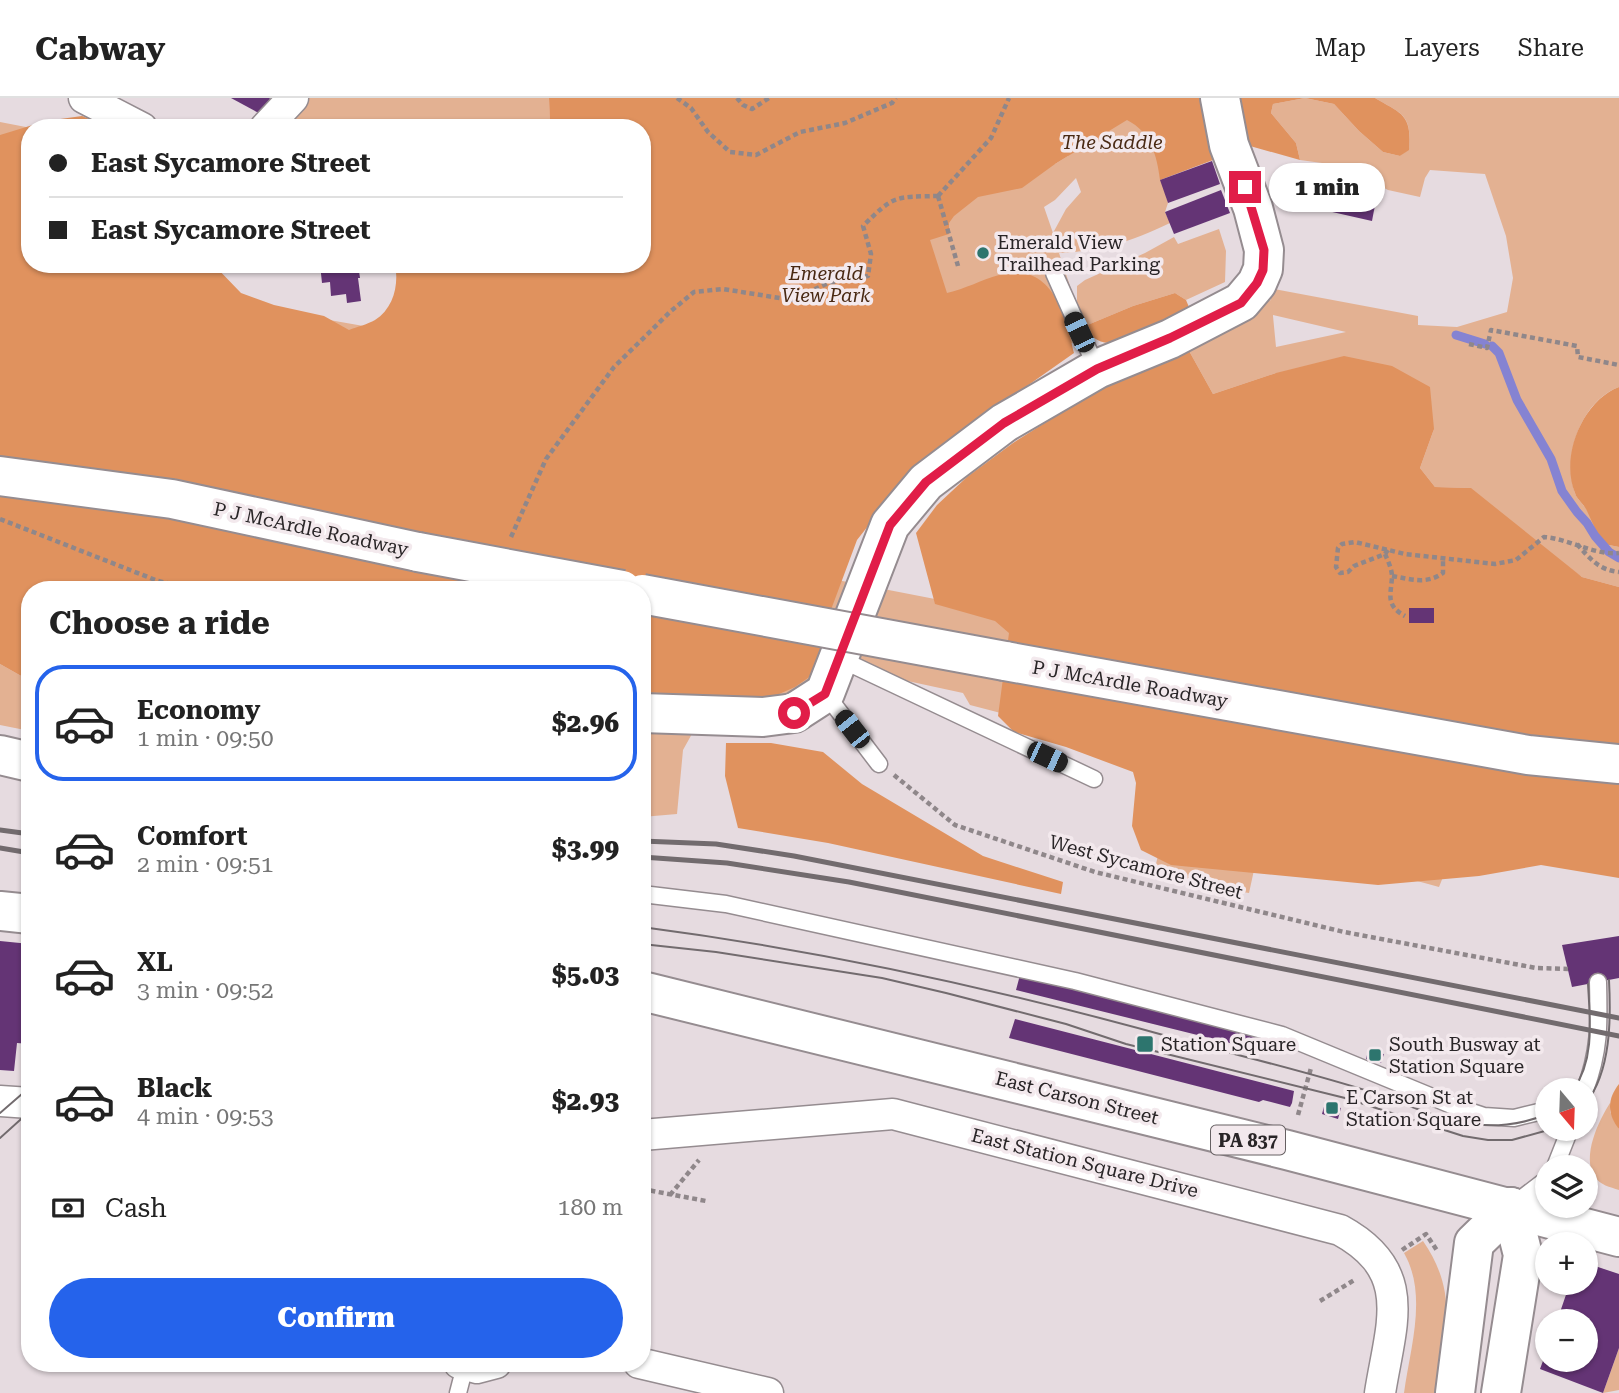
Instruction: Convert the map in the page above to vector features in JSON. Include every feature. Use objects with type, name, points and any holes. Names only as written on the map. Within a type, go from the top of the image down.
[{"type":"main road","points":[[651,713],[763,717],[794,713],[825,694],[890,525],[926,482],[1004,423],[1097,369],[1180,334],[1241,303],[1257,283],[1263,270],[1264,250],[1253,208],[1229,145],[1220,98]]},
{"type":"main road","name":"P J McArdle Roadway","points":[[0,475],[172,499],[418,552],[574,581]]},
{"type":"main road","name":"P J McArdle Roadway","points":[[651,596],[1528,755],[1619,764]]},
{"type":"main road","points":[[0,755],[21,760]]},
{"type":"main road","points":[[0,911],[21,913]]},
{"type":"main road","name":"East Carson Street","points":[[651,993],[1511,1207]]},
{"type":"main road","points":[[1455,1393],[1474,1243],[1511,1207]]},
{"type":"main road","points":[[1474,1393],[1493,1264],[1511,1207]]},
{"type":"main road","points":[[1501,1393],[1523,1255],[1511,1207]]},
{"type":"main road","name":"PA 837","points":[[1511,1207],[1619,1237]]},
{"type":"street","points":[[83,98],[124,119]]},
{"type":"street","points":[[273,119],[293,98]]},
{"type":"street","points":[[0,1101],[21,1102]]},
{"type":"street","name":"East Station Square Drive","points":[[651,1134],[893,1114],[1340,1230],[1372,1252],[1385,1271],[1392,1289],[1391,1320],[1380,1393]]},
{"type":"street","points":[[651,1366],[768,1393]]},
{"type":"lane","points":[[1054,273],[1097,369]]},
{"type":"lane","points":[[838,658],[1094,779]]},
{"type":"lane","points":[[825,694],[879,764]]},
{"type":"lane","points":[[651,895],[726,904],[1074,981],[1282,1035],[1454,1107],[1484,1116],[1514,1118],[1535,1113]]},
{"type":"lane","points":[[1589,1078],[1595,1061],[1600,1022],[1598,982]]},
{"type":"lane","points":[[1511,1207],[1535,1188]]},
{"type":"path","points":[[677,98],[691,108],[708,132],[730,152],[756,155],[800,132],[845,123],[891,103],[896,98]]},
{"type":"path","points":[[737,98],[751,109],[769,98]]},
{"type":"path","points":[[509,542],[546,459],[614,367],[671,310],[694,292],[723,289],[792,300],[828,283],[868,276],[870,254],[863,226],[889,200],[905,196],[937,196],[992,138],[1009,98]]},
{"type":"path","points":[[937,196],[958,266]]},
{"type":"path","points":[[1469,344],[1487,348],[1491,330],[1577,346],[1577,357],[1619,365]]},
{"type":"path","points":[[0,519],[158,581]]},
{"type":"path","points":[[1387,552],[1354,566],[1348,572],[1340,573],[1336,567],[1338,548],[1342,544],[1355,542],[1387,552],[1494,564],[1516,560],[1544,537],[1561,538],[1595,552],[1619,553]]},
{"type":"path","points":[[1576,544],[1593,563],[1608,571],[1619,572]]},
{"type":"path","points":[[1387,552],[1392,576],[1389,589],[1391,600],[1395,611],[1405,616]]},
{"type":"path","points":[[1392,576],[1424,582],[1435,579],[1443,573],[1443,558]]},
{"type":"path","name":"West Sycamore Street","points":[[879,764],[955,825],[1095,872],[1344,932],[1536,968],[1568,969]]},
{"type":"path","points":[[1298,1115],[1312,1063]]},
{"type":"path","points":[[670,1195],[698,1160]]},
{"type":"path","points":[[651,1191],[706,1201]]},
{"type":"path","points":[[1397,1253],[1426,1234]]},
{"type":"path","points":[[1320,1301],[1366,1272]]},
{"type":"green space","points":[[308,98],[549,98],[550,119],[292,119]]},
{"type":"green space","name":"Emerald View Park","points":[[549,98],[1305,98],[1273,104],[1271,113],[1296,143],[1300,160],[1250,146],[1160,180],[1157,162],[1147,138],[1127,120],[1055,164],[1022,188],[978,197],[954,216],[949,223],[949,234],[930,240],[947,293],[999,275],[1017,272],[1032,275],[1043,283],[1060,307],[1074,353],[987,414],[879,512],[857,540],[832,607],[818,667],[795,687],[770,698],[651,692],[651,581],[21,581],[21,676],[0,664],[0,135],[21,129],[21,273],[222,273],[241,293],[274,305],[324,316],[349,330],[375,320],[387,309],[394,295],[396,273],[651,273],[651,119],[550,119]]},
{"type":"green space","name":"Emerald View Park","points":[[562,98],[1055,164],[1068,156],[1066,98],[1197,98],[1159,172],[1168,203],[1165,212],[1170,223],[1116,244],[1059,253],[1077,307],[1077,286],[1085,280],[1174,237],[1178,244],[1219,229],[1226,251],[1225,282],[1186,300],[1175,293],[1133,306],[1085,326],[1086,338],[1021,361],[902,463],[832,579],[1007,613],[1276,373],[1213,394],[1188,349],[1268,297],[1270,301],[1274,289],[1418,316],[1418,325],[1457,327],[1507,312],[1513,278],[1506,236],[1485,174],[1430,170],[1420,197],[1388,190],[1344,166],[1300,160],[1296,143],[1271,113],[1273,104],[1305,98],[1334,104],[1383,152],[1400,156],[1409,149],[1407,122],[1398,112],[1375,98],[1619,98],[1619,387],[1594,404],[1585,417],[1573,447],[1571,463],[1576,495],[1590,514],[1604,544],[1619,547],[1619,587],[1582,577],[1559,561],[1481,782],[1439,887],[1261,838],[1249,893],[1153,877],[1181,755],[1143,750],[970,705],[963,693],[815,661],[818,703],[700,686],[693,732],[683,750],[677,814],[651,816],[651,581],[21,581],[21,604],[0,637],[0,122],[21,126],[21,273],[219,273],[221,301],[523,354],[630,273],[651,273],[651,119],[618,119]],"holes":[[[1076,178],[1081,192],[1066,209],[1053,233],[1044,207],[1055,200]],[[1273,315],[1346,332],[1276,347]],[[1434,429],[1420,468],[1435,487],[1471,488],[1386,511]]]},
{"type":"green space","points":[[1305,98],[1375,98],[1398,112],[1407,122],[1409,150],[1400,156],[1383,152],[1334,104]]},
{"type":"green space","name":"Emerald View Park","points":[[82,116],[89,119],[60,119]]},
{"type":"green space","points":[[1175,293],[1186,300],[1191,312],[1109,343],[1095,338],[1085,326],[1133,306]]},
{"type":"green space","points":[[1188,349],[1213,394],[1276,373],[1344,356],[1392,366],[1430,387],[1434,429],[1420,468],[1435,487],[1471,488],[1582,577],[1619,587],[1619,878],[1541,865],[1479,876],[1378,885],[1171,865],[1141,850],[1132,826],[1136,783],[1133,772],[1066,747],[1014,732],[998,716],[1009,633],[995,621],[935,604],[916,533],[937,505],[967,477],[1013,443],[1115,379]]},
{"type":"green space","points":[[1619,387],[1619,547],[1604,544],[1599,536],[1576,495],[1570,463],[1577,432],[1585,417],[1594,404]]},
{"type":"green space","points":[[0,664],[21,676],[21,729],[0,725]]},
{"type":"green space","points":[[726,743],[771,743],[823,752],[862,784],[983,856],[1063,882],[1061,894],[828,843],[738,828],[725,776]]},
{"type":"green space","points":[[1619,1084],[1619,1129],[1612,1118],[1610,1107],[1612,1095]]},
{"type":"green space","points":[[1610,1103],[1610,1112],[1619,1129],[1619,1190],[1598,1181],[1598,1155],[1590,1155],[1593,1141],[1598,1141],[1601,1119]]},
{"type":"green space","points":[[1423,1241],[1442,1279],[1446,1297],[1445,1333],[1437,1393],[1404,1393],[1416,1304],[1411,1269],[1404,1253]]},
{"type":"green space","points":[[1619,1348],[1619,1390],[1603,1393]]},
{"type":"building","points":[[231,98],[269,98],[275,101],[266,117]]},
{"type":"building","points":[[1212,161],[1220,184],[1168,203],[1160,180]]},
{"type":"building","points":[[1324,187],[1376,200],[1372,221],[1319,209]]},
{"type":"building","points":[[1221,190],[1230,213],[1174,234],[1165,212]]},
{"type":"building","points":[[321,273],[359,273],[361,301],[347,303],[346,294],[331,296],[330,282],[322,283]]},
{"type":"building","points":[[1409,608],[1434,608],[1434,623],[1409,623]]},
{"type":"building","points":[[1619,936],[1619,978],[1572,987],[1562,945]]},
{"type":"building","points":[[0,941],[21,943],[21,1043],[17,1043],[14,1071],[0,1070]]},
{"type":"building","points":[[1020,975],[1288,1041],[1285,1052],[1272,1048],[1270,1053],[1016,990]]},
{"type":"building","points":[[1015,1019],[1294,1091],[1292,1103],[1290,1107],[1263,1100],[1259,1102],[1009,1038]]},
{"type":"building","points":[[1368,1051],[1384,1054],[1381,1063],[1366,1059]]},
{"type":"building","points":[[1325,1103],[1341,1108],[1338,1119],[1322,1114]]},
{"type":"building","points":[[1598,1267],[1619,1274],[1619,1348],[1603,1393],[1548,1372],[1598,1372],[1598,1309],[1561,1309],[1566,1295],[1598,1295]]},
{"type":"waterway","points":[[1456,335],[1485,344]]},
{"type":"waterway","points":[[1492,346],[1499,353],[1517,400],[1551,459],[1562,491],[1595,536],[1609,552],[1619,558]]},
{"type":"tram line","points":[[651,928],[848,960],[1051,1005],[1327,1079],[1452,1121],[1496,1125],[1535,1118]]},
{"type":"tram line","points":[[651,945],[716,952],[882,978],[946,993],[1066,1024],[1126,1044],[1345,1098],[1463,1136],[1512,1140],[1535,1134]]},
{"type":"tram line","points":[[1598,1081],[1608,1044],[1609,980]]},
{"type":"tram line","points":[[1580,1078],[1590,1039],[1588,984]]},
{"type":"tram line","points":[[0,1113],[21,1095]]},
{"type":"tram line","points":[[0,1138],[21,1119]]},
{"type":"railway","points":[[0,830],[21,833]]},
{"type":"railway","points":[[651,841],[716,844],[794,856],[1619,1018]]},
{"type":"railway","points":[[0,848],[21,852]]},
{"type":"railway","points":[[651,858],[727,863],[849,882],[1619,1036]]},
{"type":"place","name":"Emerald View Trailhead Parking","points":[[983,253]]},
{"type":"place","name":"Station Square","points":[[1145,1044]]},
{"type":"place","name":"South Busway at Station Square","points":[[1375,1055]]},
{"type":"place","name":"E Carson St at Station Square","points":[[1332,1108]]},
{"type":"route","points":[[794,713],[825,694],[890,525],[926,482],[1004,423],[1097,369],[1170,338],[1241,303],[1257,283],[1263,270],[1264,250],[1245,187]]},
{"type":"park label","name":"The Saddle","points":[[1112,142]]}]
